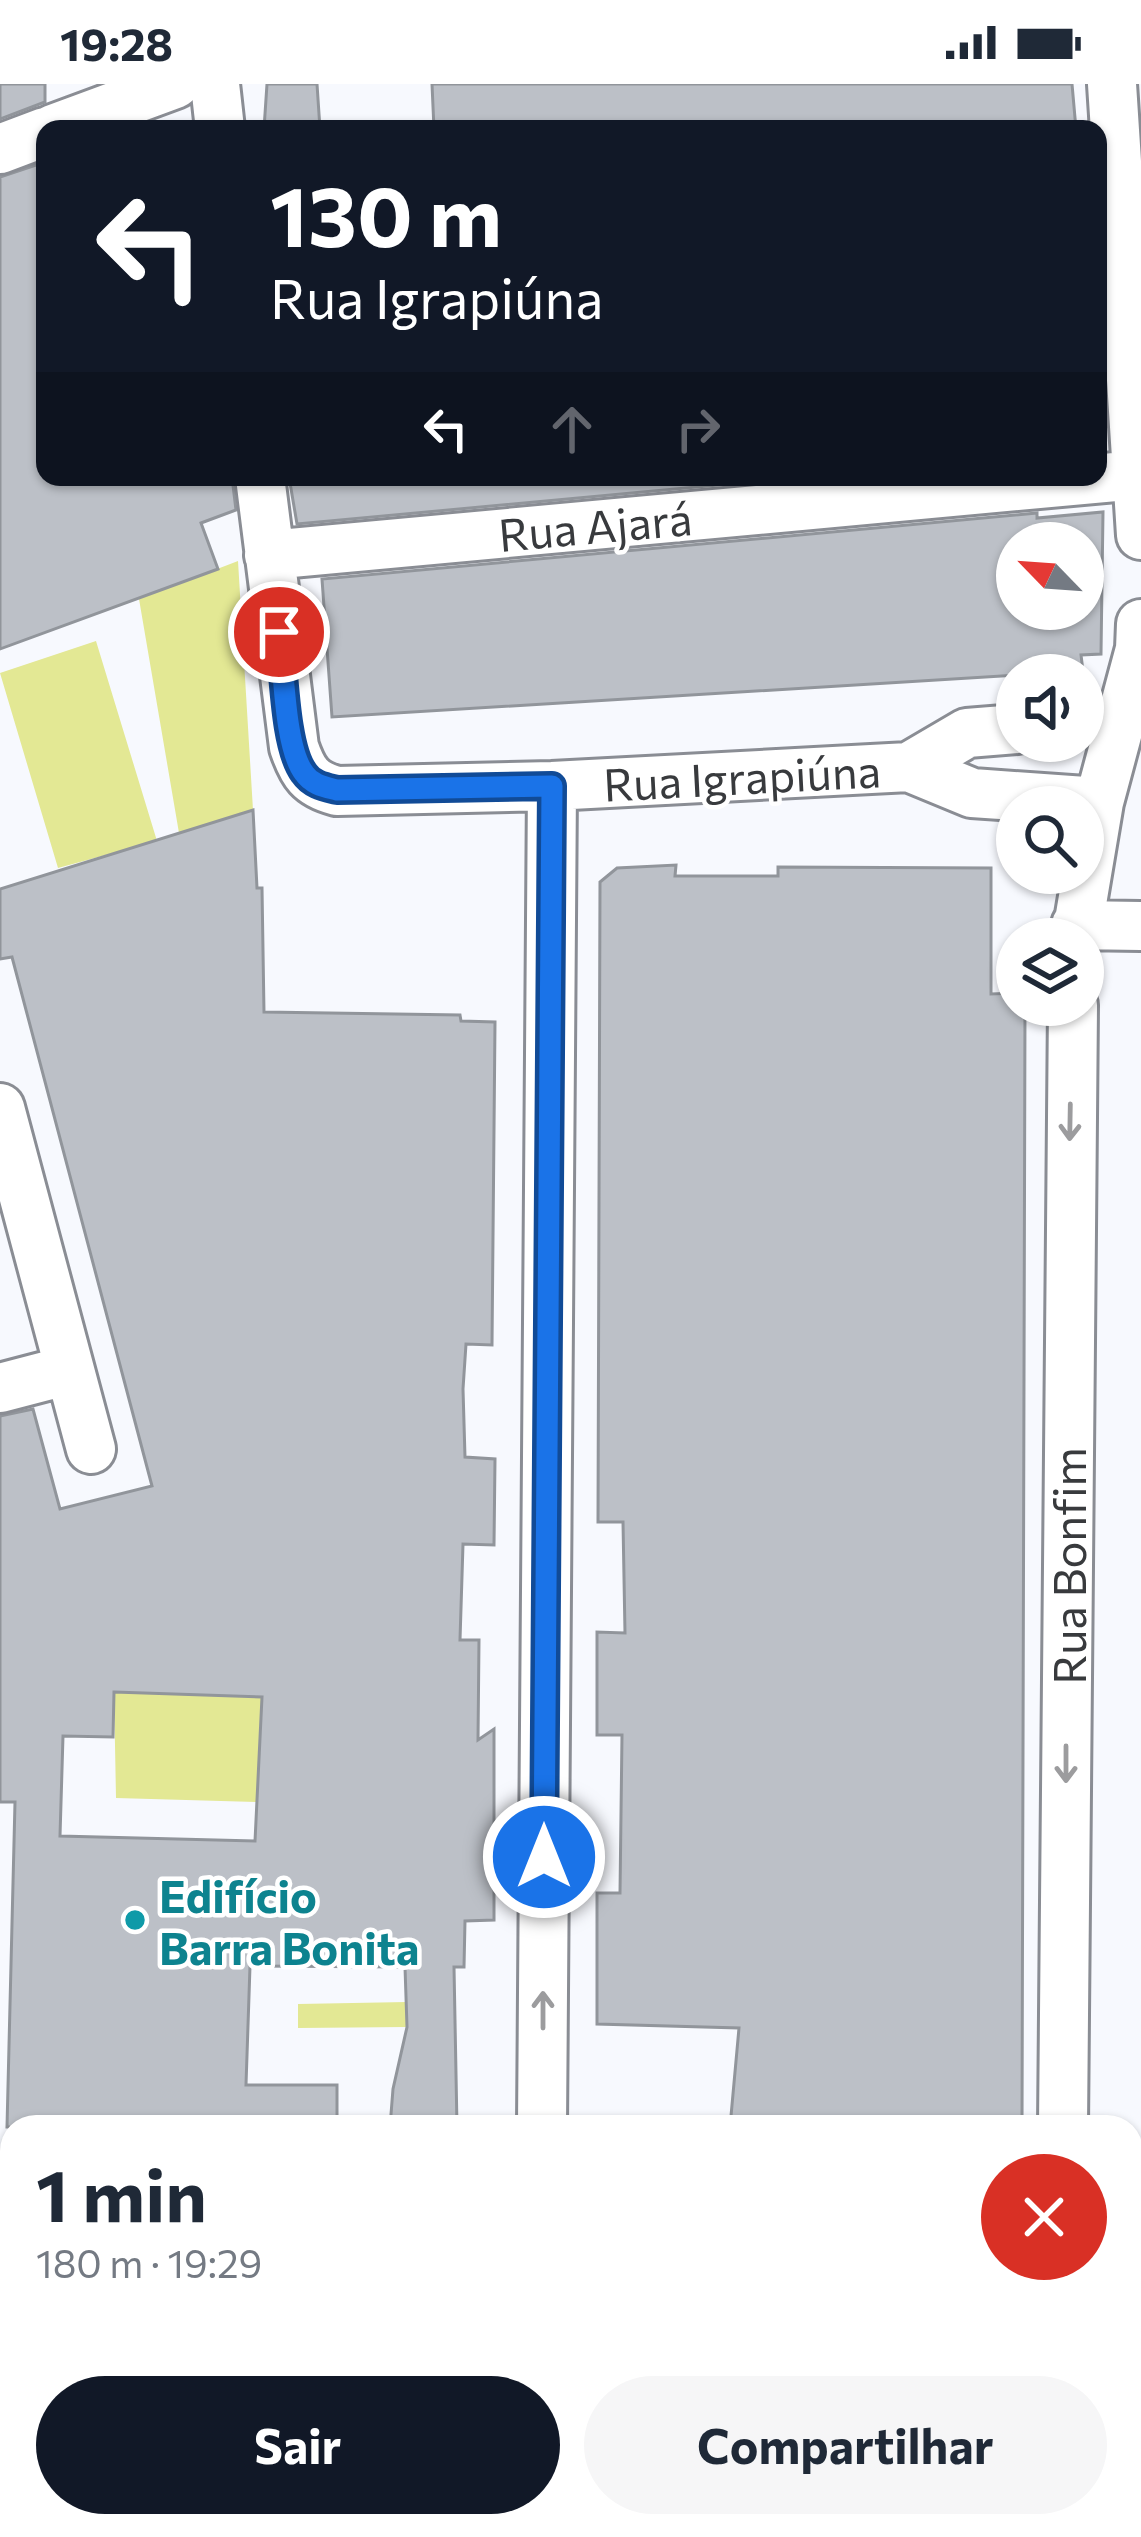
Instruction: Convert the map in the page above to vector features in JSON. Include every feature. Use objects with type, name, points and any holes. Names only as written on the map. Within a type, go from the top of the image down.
[{"type":"street","points":[[76,120],[175,84]]},
{"type":"street","points":[[215,84],[219,120]]},
{"type":"street","points":[[1112,84],[1141,535]]},
{"type":"street","points":[[0,149],[36,135]]},
{"type":"street","name":"Rua Ajará","points":[[1107,479],[1137,476]]},
{"type":"street","name":"Rua Igrapiúna","points":[[261,486],[294,747],[303,773],[319,786],[337,790],[552,786],[909,767],[972,793],[1070,762]]},
{"type":"street","name":"Rua Ajará","points":[[269,555],[1027,486]]},
{"type":"street","points":[[1104,747],[1140,650],[1141,625]]},
{"type":"street","name":"Rua Igrapiúna","points":[[909,767],[967,734],[996,731]]},
{"type":"street","points":[[1078,918],[1101,762]]},
{"type":"street","points":[[542,2115],[552,786]]},
{"type":"street","points":[[1104,929],[1141,926]]},
{"type":"street","name":"Rua Bonfim","points":[[1063,2115],[1073,1026]]},
{"type":"street","points":[[0,1108],[91,1449]]},
{"type":"street","points":[[0,1388],[69,1370]]},
{"type":"green space","points":[[238,561],[253,810],[179,833],[139,599]]},
{"type":"green space","points":[[96,641],[157,841],[58,868],[0,673]]},
{"type":"green space","points":[[114,1692],[262,1696],[258,1802],[116,1798]]},
{"type":"green space","points":[[407,2002],[407,2027],[298,2028],[298,2004]]},
{"type":"building","points":[[0,84],[45,84],[45,102],[0,119]]},
{"type":"building","points":[[267,84],[317,84],[319,120],[265,120]]},
{"type":"building","points":[[432,84],[1072,84],[1075,120],[434,120]]},
{"type":"building","points":[[36,165],[36,486],[233,486],[236,510],[201,523],[218,569],[0,649],[0,177]]},
{"type":"building","points":[[291,486],[708,486],[297,524]]},
{"type":"building","points":[[1103,512],[1103,522],[996,522],[996,630],[1101,630],[1101,654],[996,654],[996,676],[332,717],[322,579],[1037,513],[1037,518]]},
{"type":"building","points":[[253,810],[257,888],[262,888],[264,1012],[460,1015],[461,1021],[495,1022],[492,1345],[466,1344],[463,1389],[465,1457],[495,1459],[494,1545],[463,1544],[460,1640],[479,1640],[478,1740],[494,1729],[494,1920],[465,1921],[464,1967],[454,1967],[457,2115],[391,2115],[407,2027],[405,1967],[250,1966],[246,2085],[337,2085],[337,2115],[7,2115],[15,1802],[0,1802],[0,1416],[33,1409],[60,1509],[152,1486],[12,957],[0,959],[0,889]],"holes":[[[114,1692],[262,1697],[255,1841],[60,1836],[63,1736],[113,1737]]]},
{"type":"building","points":[[676,865],[675,876],[778,876],[778,867],[991,868],[991,994],[996,994],[996,1026],[1025,1026],[1022,2115],[731,2115],[739,2028],[597,2024],[597,1893],[620,1893],[622,1735],[597,1735],[597,1632],[625,1633],[623,1522],[598,1522],[600,882],[617,868]]},
{"type":"place","name":"Edifício Barra Bonita","points":[[135,1920]]},
{"type":"route","points":[[279,632],[294,747],[303,773],[319,786],[337,790],[552,786],[544,1857]]}]
